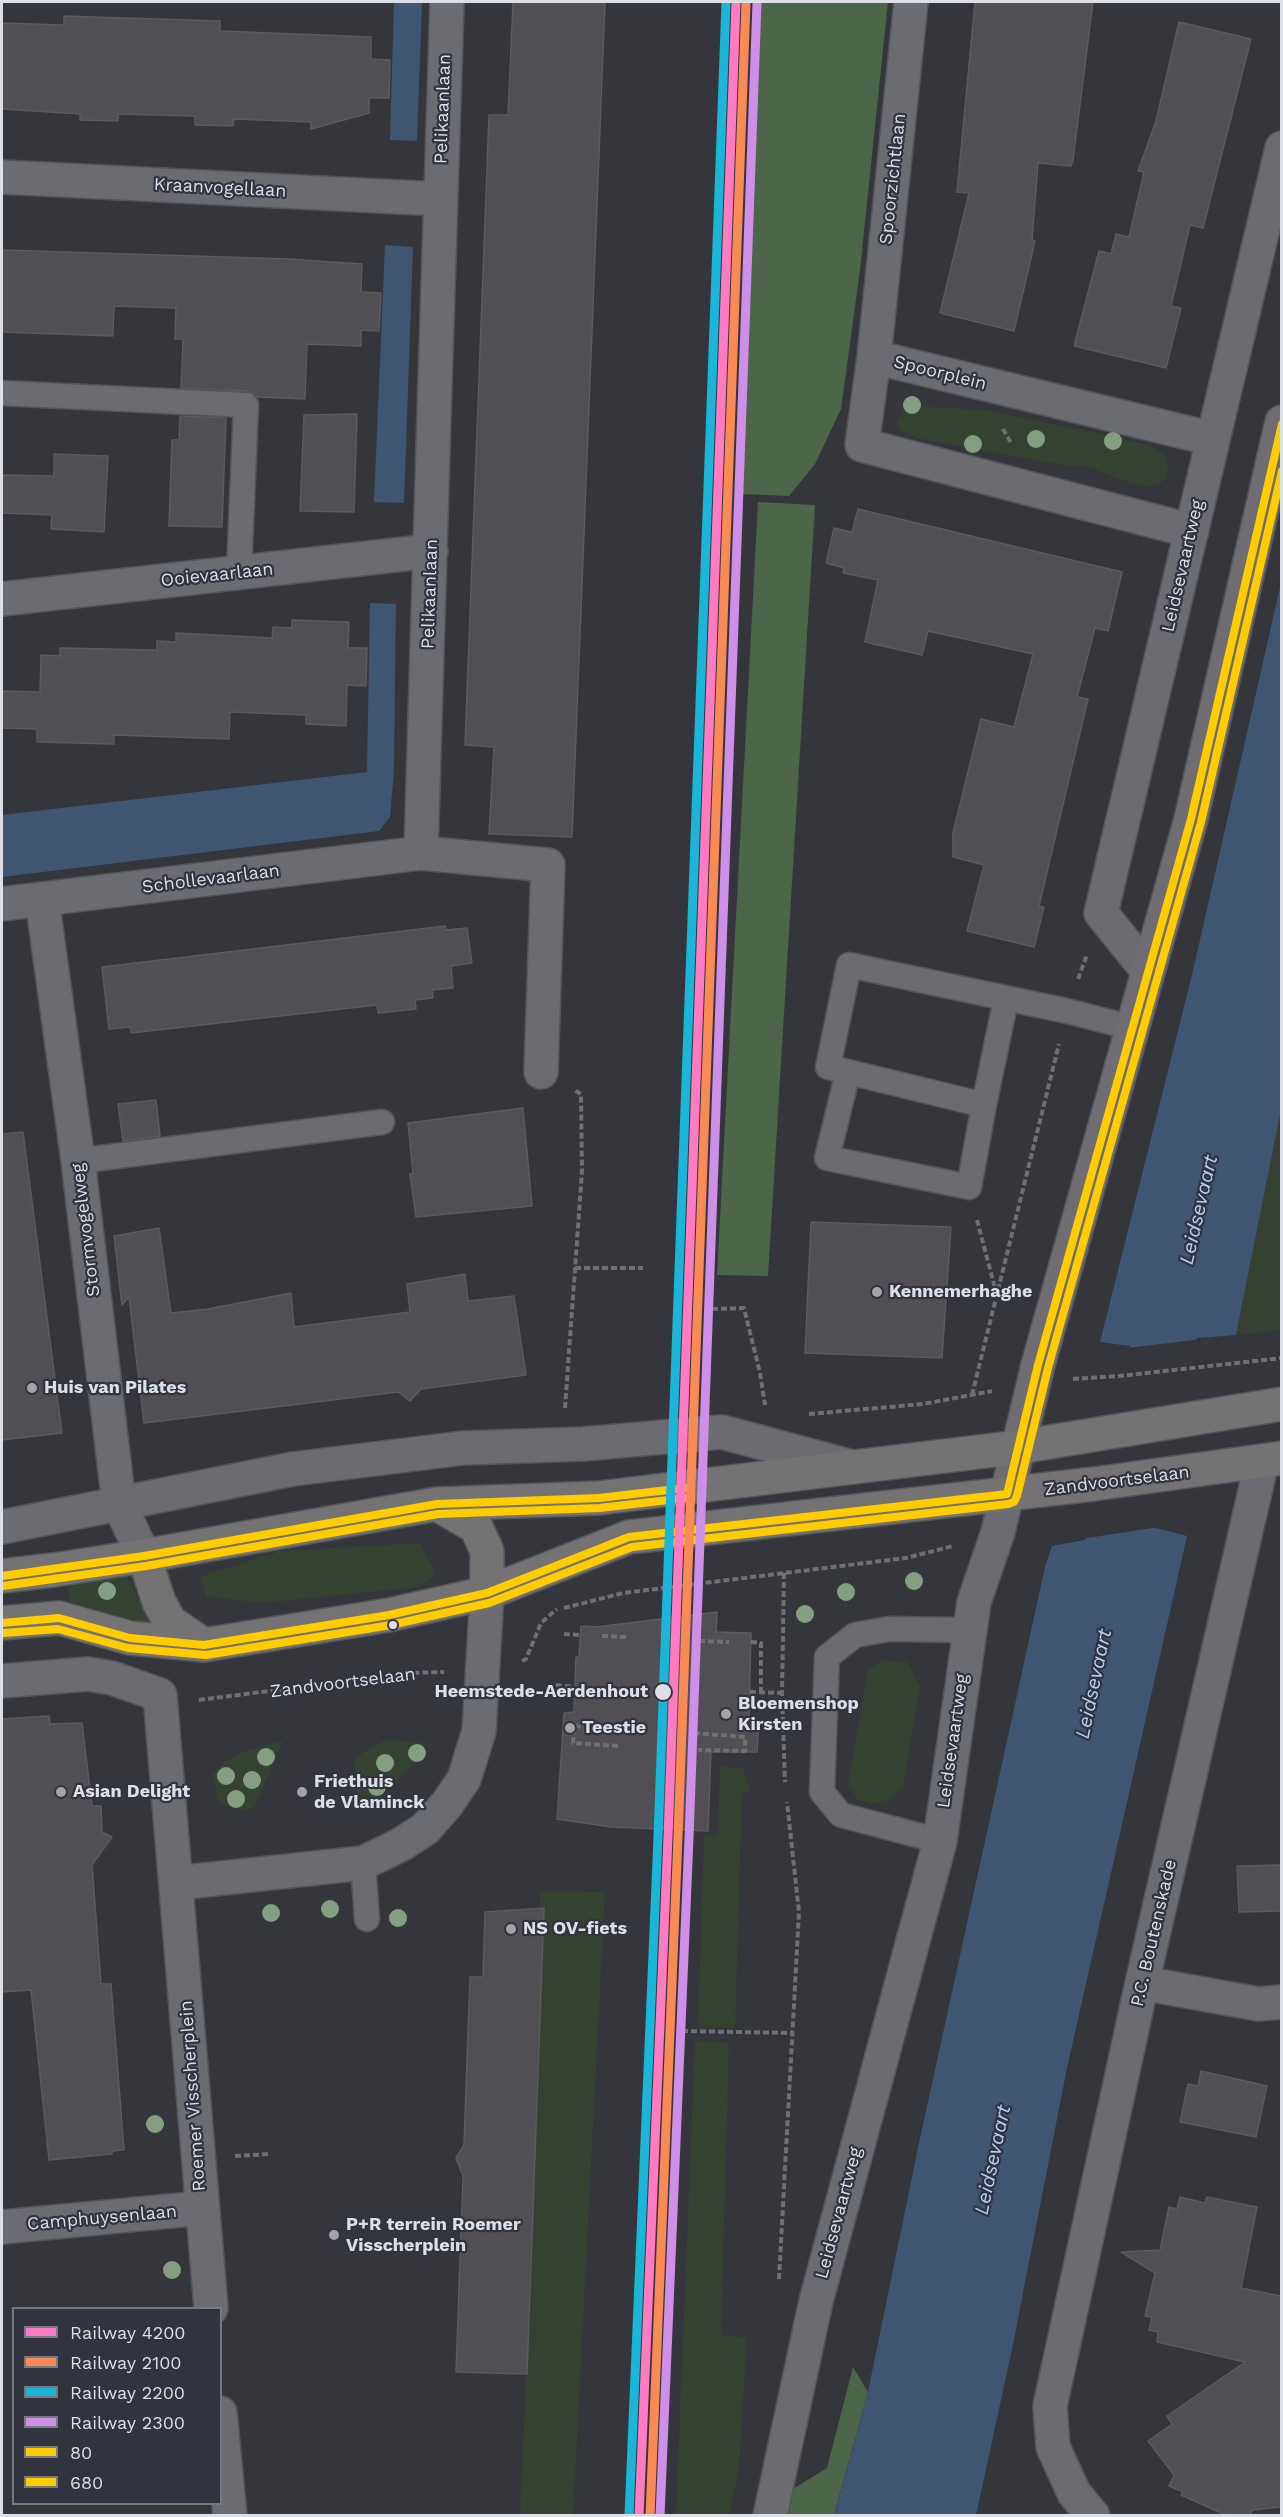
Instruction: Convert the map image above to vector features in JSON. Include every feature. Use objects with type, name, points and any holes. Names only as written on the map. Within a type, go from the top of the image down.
[{"type":"main road","name":"Leidsevaartweg","points":[[1007,1494],[1038,1365],[1191,819],[1281,422]]},
{"type":"main road","points":[[2,1576],[144,1556],[438,1504],[598,1498],[1018,1447],[1281,1404]]},
{"type":"main road","name":"Zandvoortselaan","points":[[2,1623],[59,1618],[130,1638],[204,1645],[389,1615],[487,1593],[629,1538],[1094,1484],[1272,1459]]},
{"type":"main road","points":[[438,1504],[476,1527],[487,1551],[487,1593]]},
{"type":"main road","points":[[144,1556],[159,1602],[170,1622],[204,1645]]},
{"type":"street","name":"Pelikaanlaan","points":[[422,854],[432,550],[439,199],[447,2]]},
{"type":"street","name":"Spoorzichtlaan","points":[[874,357],[911,2]]},
{"type":"street","name":"Leidsevaartweg","points":[[1101,914],[1281,148]]},
{"type":"street","name":"Kraanvogellaan","points":[[2,177],[439,199]]},
{"type":"street","name":"Spoorplein","points":[[1192,531],[862,445],[874,357],[1213,439]]},
{"type":"street","name":"Ooievaarlaan","points":[[2,599],[432,550]]},
{"type":"street","points":[[422,854],[548,866],[540,1072]]},
{"type":"street","name":"Schollevaarlaan","points":[[2,904],[422,854]]},
{"type":"street","name":"Stormvogelweg","points":[[42,899],[78,1161],[119,1504],[144,1556]]},
{"type":"street","points":[[1101,914],[1147,970]]},
{"type":"street","points":[[2,1527],[293,1469],[463,1448],[583,1444],[722,1432],[852,1467]]},
{"type":"street","name":"P.C. Boutenskade","points":[[1093,2516],[1074,2493],[1053,2447],[1050,2406],[1142,1983],[1272,1459]]},
{"type":"street","name":"Leidsevaartweg","points":[[770,2516],[816,2301],[940,1840],[969,1630],[979,1586],[998,1532],[1007,1494]]},
{"type":"street","points":[[176,1883],[357,1864],[400,1845],[425,1828],[447,1804],[464,1779],[479,1731],[487,1593]]},
{"type":"street","points":[[2,1681],[88,1674],[112,1678],[160,1695]]},
{"type":"street","name":"Roemer Visscherplein","points":[[160,1695],[211,2307]]},
{"type":"street","points":[[1142,1983],[1258,2004],[1281,2002]]},
{"type":"street","name":"Camphuysenlaan","points":[[2,2227],[202,2208]]},
{"type":"street","points":[[222,2434],[230,2516]]},
{"type":"lane","points":[[2,393],[246,405],[239,572]]},
{"type":"lane","points":[[984,1105],[828,1067],[849,965],[1067,1011],[1133,1028]]},
{"type":"lane","points":[[848,1072],[827,1158],[969,1188],[1006,999]]},
{"type":"lane","points":[[78,1161],[382,1122]]},
{"type":"lane","points":[[940,1840],[841,1815],[822,1792],[827,1657],[855,1635],[889,1629],[969,1630]]},
{"type":"lane","points":[[357,1864],[362,1919]]},
{"type":"path","points":[[976,381],[1040,492]]},
{"type":"path","points":[[890,1406],[923,1404],[972,1395],[995,1305],[996,1290],[1067,1011],[1101,914]]},
{"type":"path","points":[[540,1072],[582,1094],[582,1171],[564,1422],[583,1444]]},
{"type":"path","points":[[969,1188],[996,1290]]},
{"type":"path","points":[[575,1268],[643,1268]]},
{"type":"path","points":[[712,1309],[744,1308],[766,1406]]},
{"type":"path","points":[[1120,1376],[1281,1359]]},
{"type":"path","name":"Zandvoortselaan","points":[[160,1695],[187,1701],[235,1697],[409,1673],[510,1668],[526,1659],[541,1623],[557,1609],[623,1593],[906,1558]]},
{"type":"path","points":[[784,1573],[782,1693],[785,1783]]},
{"type":"path","points":[[564,1634],[580,1635]]},
{"type":"path","points":[[602,1636],[628,1637]]},
{"type":"path","points":[[699,1641],[729,1642]]},
{"type":"path","points":[[751,1642],[761,1643],[761,1693]]},
{"type":"path","points":[[556,1685],[575,1687]]},
{"type":"path","points":[[750,1692],[782,1693]]},
{"type":"path","points":[[618,1746],[573,1743],[574,1726],[624,1729]]},
{"type":"path","points":[[694,1733],[745,1737],[745,1751],[698,1749]]},
{"type":"path","points":[[779,2286],[780,2227],[799,1912],[786,1795]]},
{"type":"path","points":[[682,2031],[793,2032]]},
{"type":"green space","points":[[757,2],[888,2],[860,270],[841,409],[815,464],[789,496],[740,494]]},
{"type":"green space","points":[[914,406],[984,410],[1151,446],[1163,454],[1166,459],[1167,473],[1160,483],[1152,486],[1141,485],[1088,467],[1068,466],[916,438],[900,430],[897,423],[902,411]]},
{"type":"green space","points":[[758,502],[815,505],[768,1276],[717,1275]]},
{"type":"green space","points":[[1281,1110],[1281,1330],[1236,1335]]},
{"type":"green space","points":[[420,1543],[436,1574],[420,1587],[262,1603],[206,1596],[199,1577],[281,1551]]},
{"type":"green space","points":[[121,1569],[154,1625],[70,1603],[66,1578]]},
{"type":"green space","points":[[882,1660],[907,1662],[920,1686],[903,1787],[884,1804],[859,1801],[848,1784],[868,1670]]},
{"type":"green space","points":[[389,1739],[425,1744],[420,1754],[398,1780],[360,1805],[355,1784],[355,1759],[368,1749]]},
{"type":"green space","points":[[283,1741],[254,1808],[242,1810],[218,1802],[213,1776],[219,1768],[234,1756]]},
{"type":"green space","points":[[720,1766],[743,1769],[750,1792],[742,1793],[735,2028],[698,2026],[704,1836],[718,1835]]},
{"type":"green space","points":[[540,1891],[605,1892],[573,2515],[520,2516],[526,2376]]},
{"type":"green space","points":[[695,2041],[729,2043],[721,2335],[747,2338],[739,2468],[729,2515],[676,2515]]},
{"type":"green space","points":[[853,2367],[868,2392],[834,2515],[788,2516],[793,2489],[827,2468]]},
{"type":"water","points":[[394,2],[422,2],[417,141],[390,140]]},
{"type":"water","points":[[385,245],[413,247],[404,503],[374,502]]},
{"type":"water","name":"Leidsevaart","points":[[1281,583],[1281,1110],[1236,1335],[1197,1338],[1152,1527],[1187,1536],[1067,2068],[1012,2349],[976,2515],[834,2516],[868,2392],[919,2143],[1045,1567],[1052,1546],[1085,1540],[1130,1346],[1100,1342],[1192,975]]},
{"type":"water","points":[[370,603],[396,604],[394,769],[390,817],[379,831],[2,877],[2,815],[367,772]]},
{"type":"pier","points":[[1203,1339],[1199,1341],[1156,1524],[1159,1527],[1081,1539],[1127,1348]]},
{"type":"building","points":[[513,2],[605,2],[572,837],[489,834],[494,747],[465,745],[489,115],[508,115]]},
{"type":"building","points":[[975,2],[1093,2],[1073,160],[1071,166],[1038,163],[1032,240],[1035,241],[1014,331],[940,313],[969,193],[957,192]]},
{"type":"building","points":[[64,16],[220,21],[220,31],[371,37],[371,59],[390,60],[389,98],[369,98],[369,113],[311,129],[311,122],[234,119],[233,126],[195,125],[195,116],[118,114],[118,121],[80,120],[80,114],[2,109],[2,23],[64,25]]},
{"type":"building","points":[[1179,22],[1251,39],[1203,228],[1190,225],[1171,306],[1181,308],[1166,368],[1074,346],[1099,251],[1111,254],[1116,234],[1129,237],[1144,172],[1138,171],[1156,121]]},
{"type":"building","points":[[2,250],[289,259],[362,264],[361,292],[381,293],[379,331],[361,330],[361,346],[307,344],[305,399],[258,397],[247,391],[181,388],[183,339],[175,339],[176,308],[114,306],[113,336],[2,332]]},
{"type":"building","points":[[357,414],[354,512],[300,511],[304,415]]},
{"type":"building","points":[[180,416],[226,418],[222,527],[169,526],[172,440],[179,440]]},
{"type":"building","points":[[54,454],[108,456],[104,532],[51,529],[52,515],[2,513],[2,475],[54,476]]},
{"type":"building","points":[[858,509],[1122,572],[1108,631],[1095,628],[1077,697],[1088,699],[1039,906],[1044,907],[1034,947],[967,931],[984,865],[953,857],[953,833],[981,719],[1014,727],[1033,654],[928,631],[922,655],[865,642],[878,580],[843,573],[844,568],[826,563],[834,528],[852,532]]},
{"type":"building","points":[[292,620],[349,622],[348,648],[367,648],[366,686],[347,685],[346,726],[306,724],[306,715],[230,712],[229,739],[114,735],[114,744],[37,742],[37,729],[2,728],[2,691],[40,692],[41,655],[60,656],[60,648],[157,650],[157,641],[176,642],[176,633],[272,638],[273,627],[292,628]]},
{"type":"building","points":[[445,926],[446,930],[467,928],[472,963],[451,966],[453,988],[432,990],[433,998],[415,1000],[416,1009],[378,1013],[377,1005],[131,1033],[130,1027],[109,1029],[102,967]]},
{"type":"building","points":[[156,1100],[160,1136],[123,1141],[118,1104]]},
{"type":"building","points":[[523,1108],[532,1206],[416,1217],[410,1174],[413,1173],[408,1123]]},
{"type":"building","points":[[23,1132],[62,1433],[2,1440],[2,1134]]},
{"type":"building","name":"Kennemerhaghe","points":[[811,1222],[951,1227],[942,1358],[805,1353]]},
{"type":"building","points":[[159,1228],[171,1313],[208,1309],[291,1293],[294,1327],[410,1312],[407,1284],[465,1274],[468,1301],[514,1296],[526,1375],[421,1389],[410,1401],[398,1392],[144,1423],[129,1297],[122,1305],[114,1236]]},
{"type":"building","points":[[717,1612],[716,1632],[751,1633],[749,1718],[759,1720],[757,1752],[711,1752],[708,1831],[611,1827],[557,1819],[564,1713],[574,1712],[576,1657],[579,1657],[581,1626],[596,1627]]},
{"type":"building","points":[[49,1716],[50,1724],[82,1723],[92,1806],[101,1806],[102,1832],[112,1837],[92,1865],[101,1984],[111,1984],[124,2150],[112,2151],[112,2154],[49,2160],[31,1990],[2,1992],[2,1719]]},
{"type":"building","points":[[1281,1865],[1281,1911],[1239,1912],[1237,1866]]},
{"type":"building","points":[[544,1908],[527,2374],[456,2372],[463,2176],[456,2158],[464,2145],[470,1977],[483,1977],[485,1912]]},
{"type":"building","points":[[1201,2071],[1267,2086],[1256,2137],[1180,2122],[1188,2084],[1198,2086]]},
{"type":"building","points":[[1180,2197],[1205,2203],[1207,2197],[1257,2207],[1241,2288],[1281,2296],[1281,2507],[1252,2510],[1250,2516],[1228,2516],[1181,2495],[1183,2492],[1169,2486],[1174,2475],[1148,2441],[1172,2424],[1167,2416],[1245,2362],[1157,2342],[1158,2332],[1149,2330],[1152,2317],[1145,2316],[1155,2273],[1121,2252],[1160,2250],[1169,2207],[1177,2209]]},
{"type":"rail line","name":"2200","points":[[629,2516],[658,1837],[726,2]]},
{"type":"rail line","name":"4200","points":[[639,2516],[668,1837],[736,2]]},
{"type":"rail line","name":"2100","points":[[650,2516],[678,1837],[746,2]]},
{"type":"rail line","name":"2300","points":[[660,2516],[689,1838],[757,3]]},
{"type":"transit line","name":"80","points":[[2,1623],[59,1618],[130,1638],[204,1645],[389,1615],[487,1593],[629,1537],[1007,1494],[1038,1365],[1191,819],[1282,424]]},
{"type":"transit line","name":"680","points":[[3,1633],[58,1629],[128,1648],[206,1655],[391,1625],[489,1603],[632,1547],[1014,1502],[1048,1368],[1201,822],[1282,471]]},
{"type":"transit line","name":"80","points":[[2,1576],[144,1556],[437,1504],[599,1498],[685,1488]]},
{"type":"transit line","name":"680","points":[[3,1586],[146,1566],[438,1514],[599,1508],[686,1498]]},
{"type":"place","name":"Kennemerhaghe","points":[[877,1292]]},
{"type":"place","name":"Huis van Pilates","points":[[32,1388]]},
{"type":"place","name":"Heemstede-Aerdenhout","points":[[663,1692]]},
{"type":"place","name":"Bloemenshop Kirsten","points":[[726,1714]]},
{"type":"place","name":"Teestie","points":[[570,1728]]},
{"type":"place","name":"Asian Delight","points":[[61,1792]]},
{"type":"place","name":"Friethuis de Vlaminck","points":[[302,1792]]},
{"type":"place","name":"NS OV-fiets","points":[[511,1929]]},
{"type":"place","name":"P+R terrein Roemer Visscherplein","points":[[334,2235]]}]
